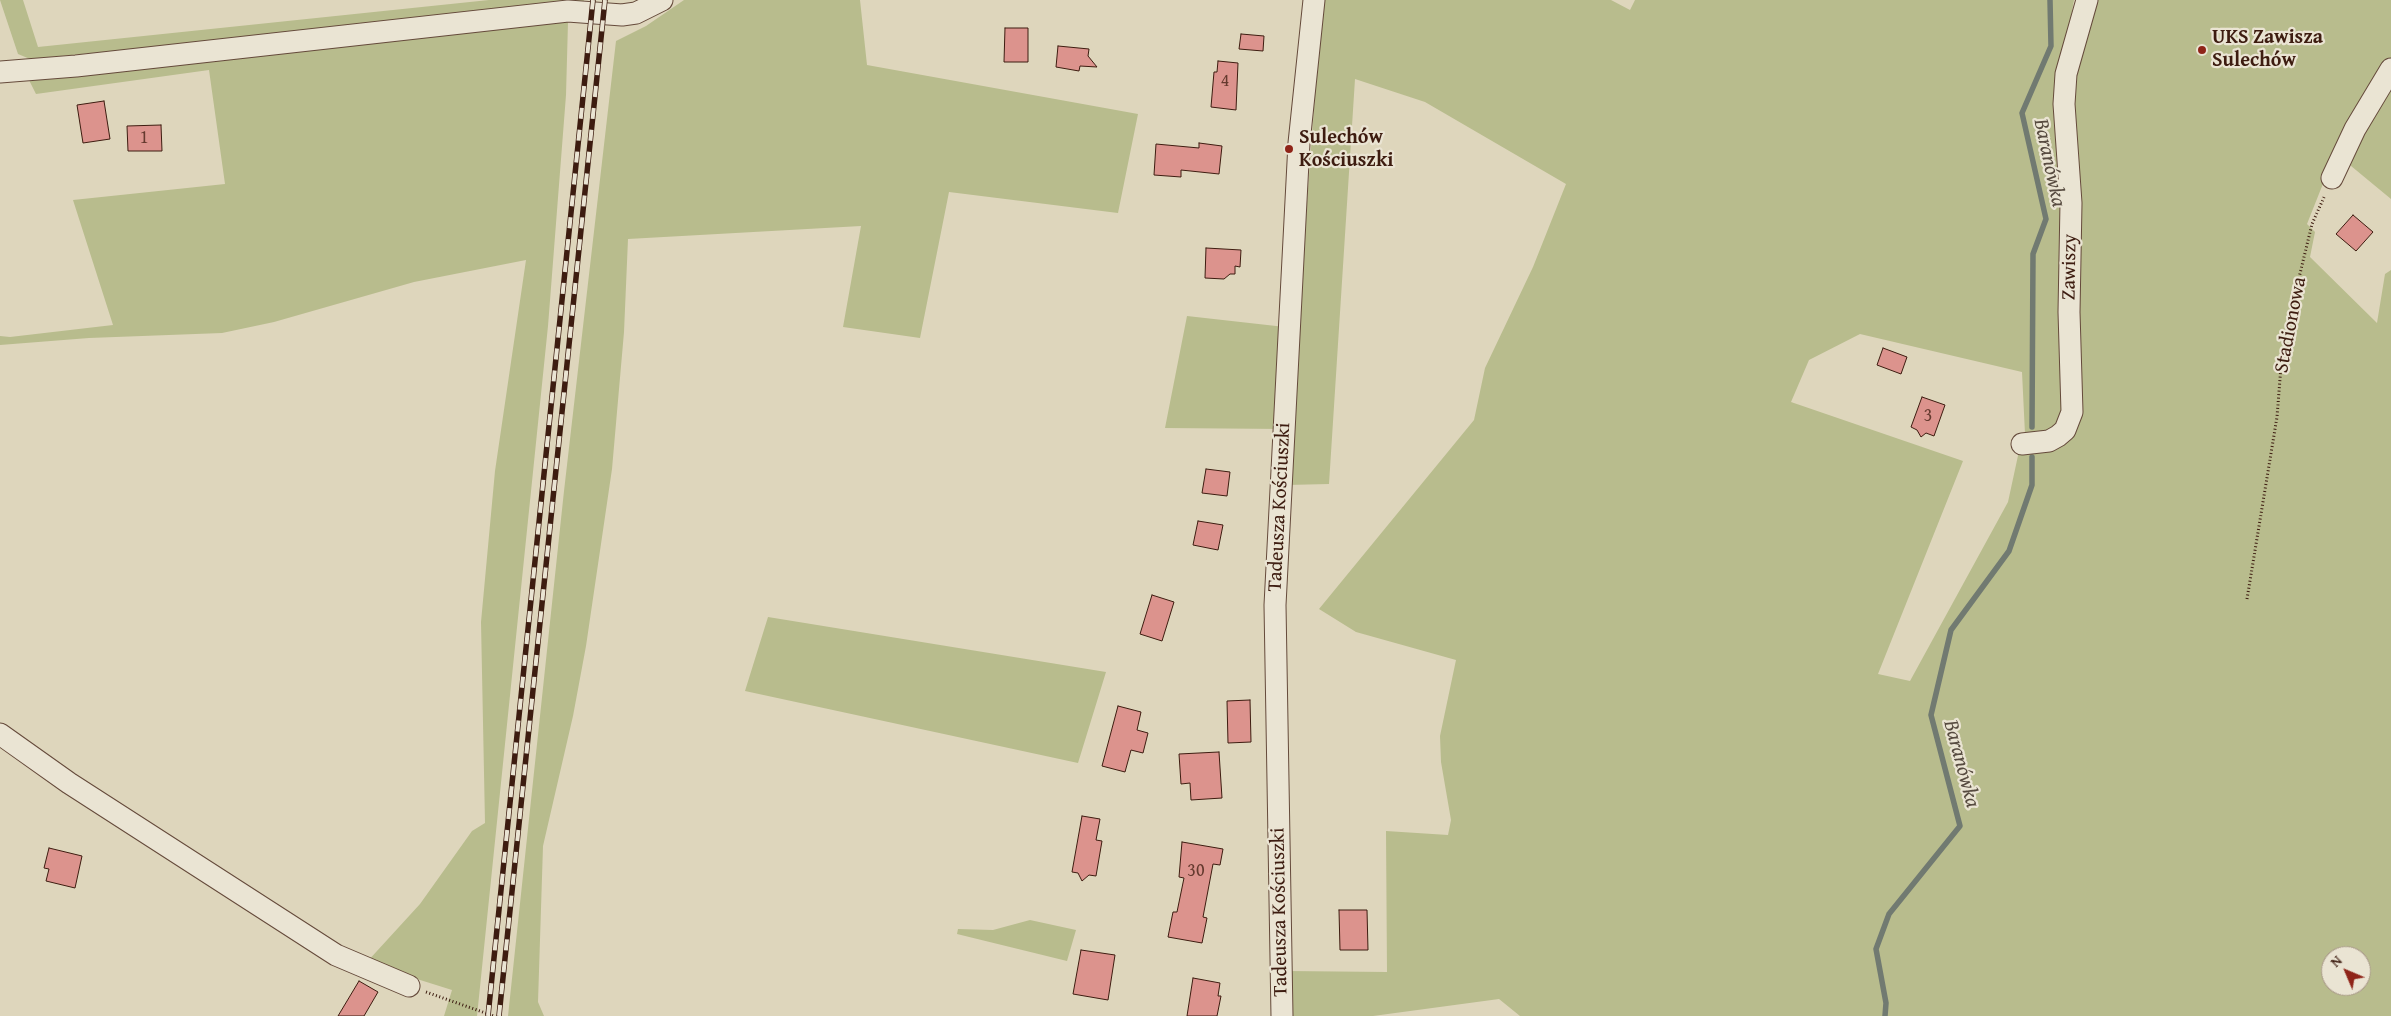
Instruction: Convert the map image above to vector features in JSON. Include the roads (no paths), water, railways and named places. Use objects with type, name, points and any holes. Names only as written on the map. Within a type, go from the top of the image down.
[{"type":"street","points":[[0,72],[76,66],[568,12],[622,15],[636,13],[662,0]]},
{"type":"street","name":"Tadeusza Kościuszki","points":[[1282,1016],[1274,605],[1298,143],[1314,0]]},
{"type":"street","name":"Zawiszy","points":[[2022,444],[2049,441],[2058,436],[2065,430],[2072,412],[2069,312],[2071,203],[2064,104],[2066,74],[2087,0]]},
{"type":"street","points":[[2332,178],[2355,129],[2391,69]]},
{"type":"street","points":[[0,734],[69,783],[336,955],[409,986]]},
{"type":"waterway","name":"Baranówka","points":[[2032,427],[2033,254],[2046,219],[2022,113],[2051,46],[2050,0]]},
{"type":"waterway","name":"Baranówka","points":[[1885,1016],[1886,1003],[1876,949],[1889,914],[1960,826],[1931,715],[1951,630],[2009,551],[2032,485],[2032,457]]},
{"type":"railway","points":[[488,1016],[593,0]]},
{"type":"railway","points":[[499,1016],[605,0]]},
{"type":"place","name":"UKS Zawisza Sulechów","points":[[2202,50]]},
{"type":"place","name":"Sulechów Kościuszki","points":[[1289,149]]}]
